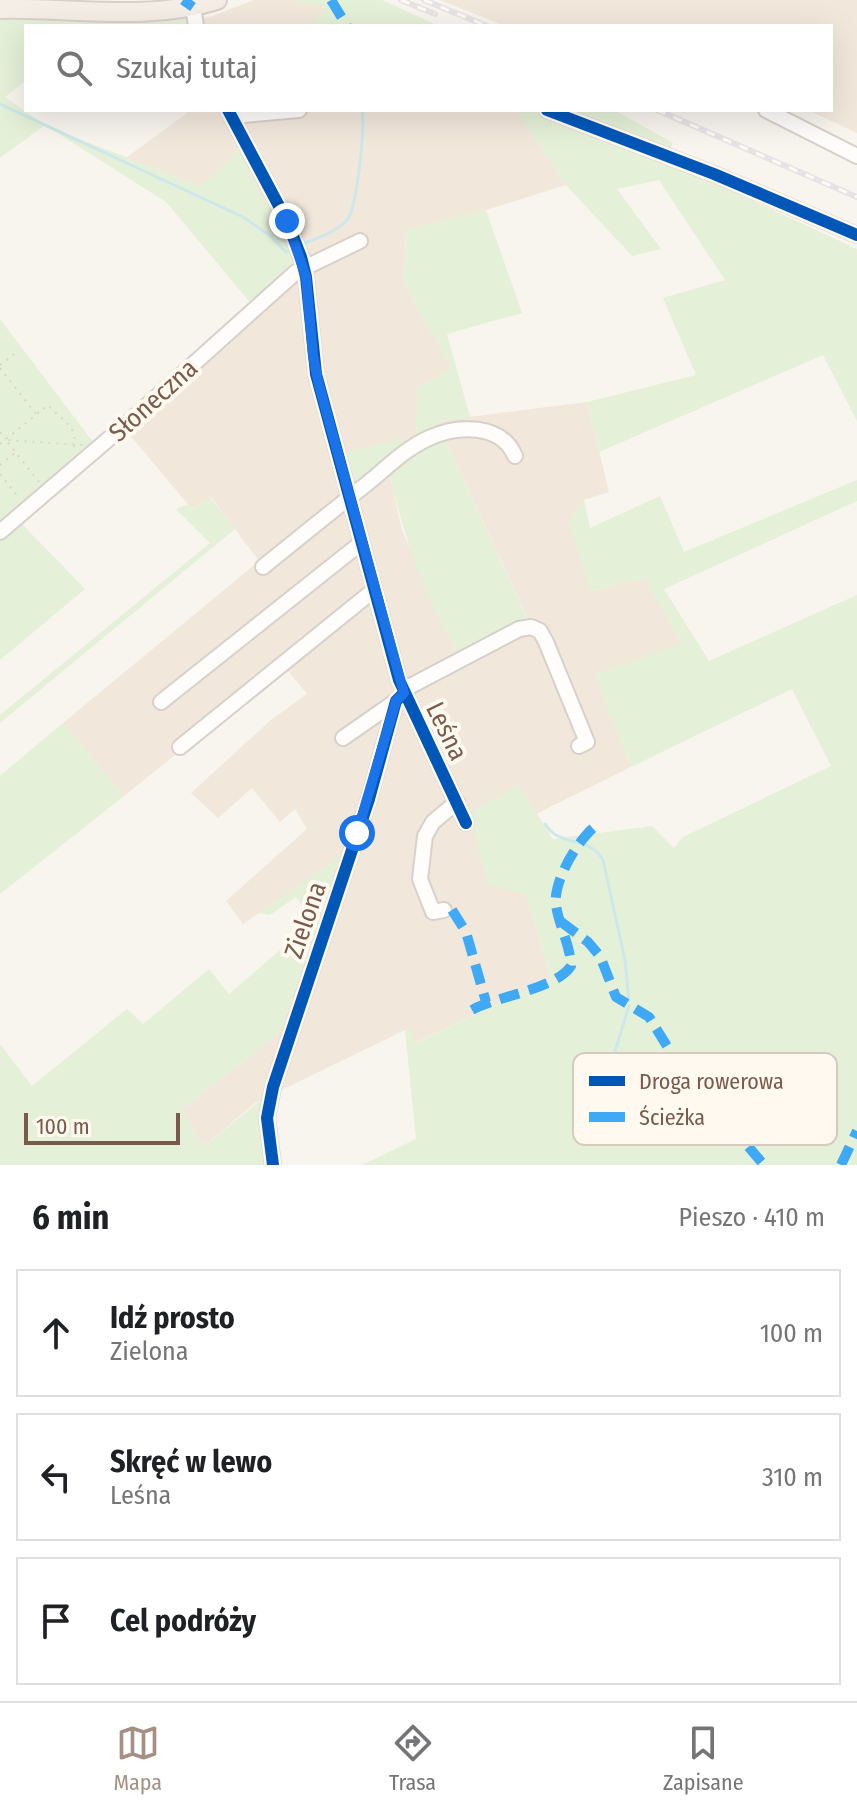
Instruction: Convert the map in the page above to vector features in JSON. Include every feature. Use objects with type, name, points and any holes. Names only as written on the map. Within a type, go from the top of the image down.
[{"type":"main road","points":[[0,9],[135,12],[193,7],[217,0]]},
{"type":"street","points":[[193,7],[196,24]]},
{"type":"street","points":[[230,113],[253,112]]},
{"type":"street","points":[[552,112],[714,174],[857,235]]},
{"type":"street","points":[[770,112],[857,156]]},
{"type":"street","name":"Leśna","points":[[230,113],[287,221],[304,267],[314,363],[401,695],[466,823]]},
{"type":"street","name":"Słoneczna","points":[[0,532],[304,267],[360,241]]},
{"type":"street","points":[[263,567],[419,443],[445,433],[471,430],[491,432],[505,439],[515,456]]},
{"type":"street","points":[[161,702],[361,543]]},
{"type":"street","points":[[180,747],[374,590]]},
{"type":"street","points":[[343,738],[401,695],[519,629],[531,627],[540,631],[546,642],[587,742],[579,746]]},
{"type":"street","name":"Zielona","points":[[273,1165],[267,1118],[273,1087],[401,695]]},
{"type":"street","name":"Leśna","points":[[444,910],[433,912],[420,876],[428,828],[457,802]]},
{"type":"path","points":[[18,351],[0,366],[36,415]]},
{"type":"path","points":[[0,444],[48,405],[74,430],[76,442],[72,455]]},
{"type":"path","points":[[0,432],[39,482]]},
{"type":"path","points":[[6,440],[76,442],[88,447]]},
{"type":"path","points":[[0,465],[16,452]]},
{"type":"path","points":[[0,474],[20,499]]},
{"type":"shaded area","points":[[254,0],[294,0],[326,7],[332,24],[186,24],[185,19],[210,17]]},
{"type":"shaded area","points":[[440,0],[857,0],[857,133],[812,112],[833,112],[833,24],[500,24]]},
{"type":"shaded area","points":[[188,112],[517,112],[566,185],[486,210],[406,230],[404,283],[451,368],[418,387],[416,437],[334,455],[389,472],[402,530],[449,637],[461,654],[528,619],[437,421],[587,402],[609,492],[584,500],[569,520],[591,591],[645,578],[682,645],[595,675],[631,767],[536,814],[518,784],[526,894],[551,979],[414,1043],[409,1028],[255,1103],[204,1146],[181,1110],[282,1031],[344,854],[243,924],[226,901],[307,829],[295,809],[280,822],[252,788],[218,818],[191,793],[271,720],[307,694],[285,667],[124,796],[63,723],[259,561],[211,497],[192,509],[124,428],[296,279],[239,151],[201,186],[126,158]]},
{"type":"green space","points":[[289,0],[382,0],[435,24],[313,24],[326,7]]},
{"type":"green space","points":[[0,16],[185,19],[186,24],[24,24],[24,82],[5,97],[45,125],[0,158]]},
{"type":"green space","points":[[517,112],[540,112],[693,173],[857,249],[857,421],[823,355],[599,452],[587,402],[696,375],[663,298],[725,280],[659,180],[617,189],[661,249],[632,256],[566,185]]},
{"type":"green space","points":[[564,112],[618,112],[673,143],[668,153]]},
{"type":"green space","points":[[48,127],[201,186],[239,150],[293,256],[295,267],[249,301],[166,202]]},
{"type":"green space","points":[[486,210],[522,313],[447,334],[470,417],[437,421],[528,620],[461,655],[426,590],[401,519],[389,472],[344,495],[334,455],[416,436],[418,387],[451,368],[404,283],[406,230]]},
{"type":"green space","points":[[0,319],[93,442],[0,524]]},
{"type":"green space","points":[[857,480],[857,501],[664,589],[709,661],[857,595],[857,1165],[362,1165],[416,1139],[405,1030],[410,1027],[415,1043],[551,979],[526,894],[488,885],[469,814],[518,784],[553,839],[652,826],[674,848],[683,837],[831,766],[792,689],[631,767],[594,674],[681,644],[645,578],[590,591],[569,520],[584,500],[590,528],[660,496],[684,552]]},
{"type":"green space","points":[[210,497],[235,529],[0,723],[0,715],[210,543],[176,509],[188,504],[193,509]]},
{"type":"green space","points":[[19,521],[85,589],[0,660],[0,539]]},
{"type":"green space","points":[[63,723],[124,796],[0,894],[0,776]]},
{"type":"green space","points":[[344,853],[328,909],[282,1031],[181,1110],[204,1146],[261,1100],[271,1165],[0,1165],[0,1044],[32,1086],[127,1009],[143,1024],[209,969],[229,994],[313,922],[296,897],[270,915],[259,913]]},
{"type":"waterway","points":[[0,104],[243,217],[269,235],[286,252],[289,251]]},
{"type":"waterway","points":[[303,244],[338,228],[351,213],[359,168],[362,112]]},
{"type":"waterway","points":[[545,824],[558,836],[590,847],[603,860],[625,960],[629,1001]]},
{"type":"waterway","points":[[614,1053],[629,1006]]},
{"type":"railway","points":[[401,0],[435,14]]},
{"type":"railway","points":[[424,0],[482,24]]},
{"type":"railway","points":[[662,112],[857,197]]},
{"type":"marked path","points":[[183,0],[193,7]]},
{"type":"marked path","points":[[331,0],[346,24]]},
{"type":"marked path","points":[[472,1010],[553,981],[571,966],[557,913],[556,896],[567,864],[593,828]]},
{"type":"marked path","points":[[452,910],[466,932],[486,1002]]},
{"type":"marked path","points":[[560,921],[588,942],[600,956],[616,997],[649,1017],[671,1053]]},
{"type":"marked path","points":[[841,1165],[857,1131]]},
{"type":"marked path","points":[[747,1145],[764,1165]]},
{"type":"cycle path","points":[[229,112],[287,221],[301,257],[306,277],[316,374],[399,680],[466,823]]},
{"type":"cycle path","points":[[552,112],[714,174],[857,235]]},
{"type":"cycle path","points":[[273,1165],[267,1118],[273,1087],[369,799],[396,701],[404,693]]},
{"type":"route","points":[[287,221],[306,277],[313,356],[319,385],[404,693],[396,701],[357,833]]}]
